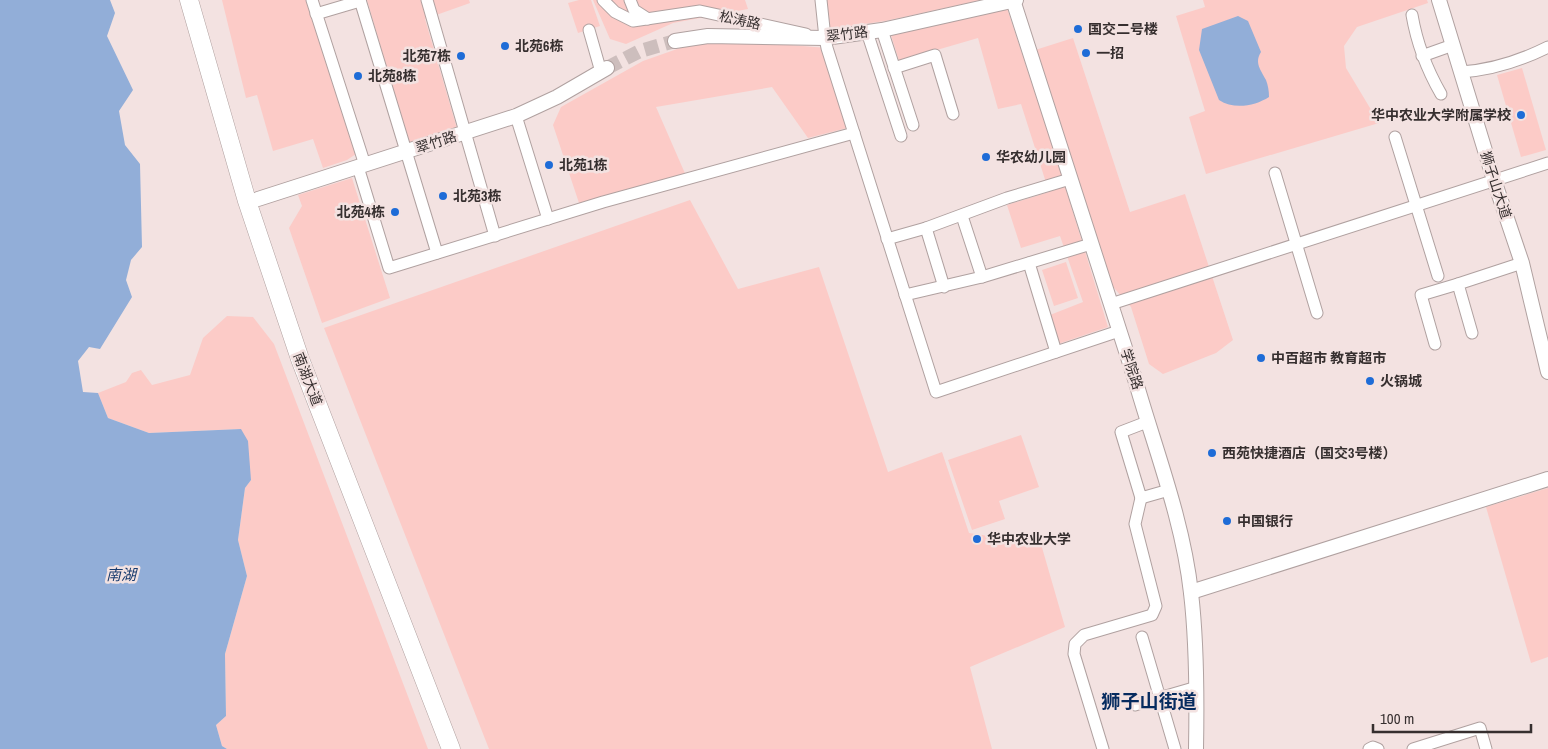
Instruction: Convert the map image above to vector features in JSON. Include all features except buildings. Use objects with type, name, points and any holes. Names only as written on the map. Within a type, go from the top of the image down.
[{"type":"main road","name":"南湖大道","points":[[189,0],[246,202],[300,359],[451,749]]},
{"type":"main road","name":"南湖大道","points":[[201,0],[258,199],[294,311],[462,749]]},
{"type":"street","points":[[312,0],[389,268],[687,178],[854,133]]},
{"type":"street","points":[[316,14],[360,0],[437,253]]},
{"type":"street","points":[[427,0],[495,236]]},
{"type":"street","name":"松涛路","points":[[603,0],[615,12],[633,22],[700,11],[825,38]]},
{"type":"street","points":[[630,0],[634,10],[648,19]]},
{"type":"street","points":[[821,0],[825,38],[936,392],[1119,331]]},
{"type":"street","name":"翠竹路","points":[[675,41],[708,36],[825,38],[882,30],[1014,0]]},
{"type":"street","name":"学院路","points":[[1014,0],[1170,490],[1191,592],[1197,687],[1196,749]]},
{"type":"street","name":"狮子山大道","points":[[1439,0],[1494,180],[1522,263],[1548,372]]},
{"type":"street","points":[[1412,15],[1416,39],[1422,56],[1440,94]]},
{"type":"street","points":[[589,30],[604,70]]},
{"type":"street","points":[[882,30],[913,125]]},
{"type":"street","points":[[868,32],[901,136]]},
{"type":"street","points":[[1422,56],[1453,45]]},
{"type":"street","points":[[1461,72],[1480,71],[1524,59],[1548,47]]},
{"type":"street","points":[[894,68],[935,55],[953,114]]},
{"type":"street","name":"翠竹路","points":[[258,199],[516,116],[557,97],[604,70]]},
{"type":"street","points":[[516,116],[548,219]]},
{"type":"street","points":[[1395,137],[1438,276]]},
{"type":"street","points":[[1110,304],[1548,163]]},
{"type":"street","points":[[1275,173],[1317,313]]},
{"type":"street","points":[[888,239],[962,216],[1007,198],[1070,179]]},
{"type":"street","points":[[962,216],[982,277]]},
{"type":"street","points":[[926,228],[944,287]]},
{"type":"street","points":[[905,295],[982,277],[1091,244]]},
{"type":"street","points":[[1029,263],[1056,352]]},
{"type":"street","points":[[1435,344],[1421,295],[1522,263]]},
{"type":"street","points":[[1458,284],[1472,333]]},
{"type":"street","points":[[1103,749],[1074,654],[1076,644],[1084,635],[1152,615],[1156,606],[1134,524],[1140,498],[1121,432],[1147,422]]},
{"type":"street","points":[[1191,592],[1548,479]]},
{"type":"street","points":[[1140,498],[1170,490]]},
{"type":"street","points":[[1142,637],[1175,749]]},
{"type":"street","points":[[1134,705],[1197,687]]},
{"type":"street","points":[[1413,749],[1441,745],[1480,728],[1486,749]]},
{"type":"street","points":[[1369,749],[1378,749]]},
{"type":"shaded area","points":[[222,0],[306,0],[356,154],[347,160],[323,168],[313,139],[273,151],[257,95],[246,98]]},
{"type":"shaded area","points":[[367,0],[469,0],[470,3],[425,19],[458,132],[410,148]]},
{"type":"shaded area","points":[[579,0],[591,0],[600,26],[578,33],[568,3]]},
{"type":"shaded area","points":[[593,0],[745,0],[748,9],[673,23],[626,44],[610,39]]},
{"type":"shaded area","points":[[825,0],[982,0],[885,21],[829,29]]},
{"type":"shaded area","points":[[1203,0],[1427,0],[1428,3],[1357,27],[1344,46],[1346,68],[1379,123],[1206,174],[1189,117],[1205,111],[1176,16],[1205,7]]},
{"type":"shaded area","points":[[1007,8],[1059,166],[1108,327],[1058,344],[1050,315],[1083,302],[1060,236],[1021,248],[1007,205],[1049,192],[1021,104],[998,109],[978,38],[899,61],[891,35]]},
{"type":"shaded area","points":[[1073,38],[1130,212],[1185,194],[1233,340],[1216,353],[1163,374],[1149,364],[1131,307],[1107,280],[1032,51]]},
{"type":"shaded area","points":[[740,41],[827,48],[851,127],[808,138],[772,87],[656,107],[687,178],[581,209],[553,125],[561,107],[643,61],[697,42]]},
{"type":"shaded area","points":[[1522,68],[1546,150],[1521,157],[1497,75]]},
{"type":"shaded area","points":[[352,178],[390,298],[322,323],[289,228],[302,206],[298,195]]},
{"type":"shaded area","points":[[690,200],[738,289],[819,267],[888,472],[942,452],[969,533],[1041,544],[1065,627],[970,667],[992,749],[489,749],[324,328]]},
{"type":"shaded area","points":[[1066,262],[1078,298],[1054,306],[1042,270]]},
{"type":"shaded area","points":[[227,316],[253,317],[274,344],[428,749],[227,749],[222,746],[216,725],[226,716],[225,654],[247,576],[238,540],[245,488],[251,480],[240,429],[149,433],[108,418],[98,393],[126,382],[132,373],[141,370],[152,385],[190,375],[203,338]]},
{"type":"shaded area","points":[[1021,435],[1039,487],[999,501],[1005,519],[972,530],[948,460]]},
{"type":"shaded area","points":[[1548,488],[1548,657],[1531,663],[1486,507]]},
{"type":"water","name":"南湖","points":[[0,0],[110,0],[115,13],[107,36],[133,90],[119,111],[125,145],[140,164],[142,247],[131,260],[126,280],[132,297],[100,349],[89,347],[78,361],[83,392],[98,393],[108,418],[149,433],[241,429],[248,441],[251,480],[245,488],[238,540],[247,576],[225,654],[226,716],[216,725],[222,746],[227,749],[0,749]]},
{"type":"water","points":[[1238,16],[1248,21],[1261,52],[1258,63],[1267,82],[1269,93],[1269,97],[1257,103],[1244,106],[1231,105],[1219,100],[1199,50],[1202,29]]},
{"type":"tunnel","points":[[607,68],[640,51],[675,41]]},
{"type":"place","name":"国交二号楼","points":[[1078,29]]},
{"type":"place","name":"北苑6栋","points":[[505,46]]},
{"type":"place","name":"一招","points":[[1086,53]]},
{"type":"place","name":"北苑7栋","points":[[461,56]]},
{"type":"place","name":"北苑8栋","points":[[358,76]]},
{"type":"place","name":"华中农业大学附属学校","points":[[1521,115]]},
{"type":"place","name":"华农幼儿园","points":[[986,157]]},
{"type":"place","name":"北苑1栋","points":[[549,165]]},
{"type":"place","name":"北苑3栋","points":[[443,196]]},
{"type":"place","name":"北苑4栋","points":[[395,212]]},
{"type":"place","name":"中百超市 教育超市","points":[[1261,358]]},
{"type":"place","name":"火锅城","points":[[1370,381]]},
{"type":"place","name":"西苑快捷酒店（国交3号楼）","points":[[1212,453]]},
{"type":"place","name":"中国银行","points":[[1227,521]]},
{"type":"place","name":"华中农业大学","points":[[977,539]]},
{"type":"district","name":"狮子山街道","points":[[1149,701]]}]
